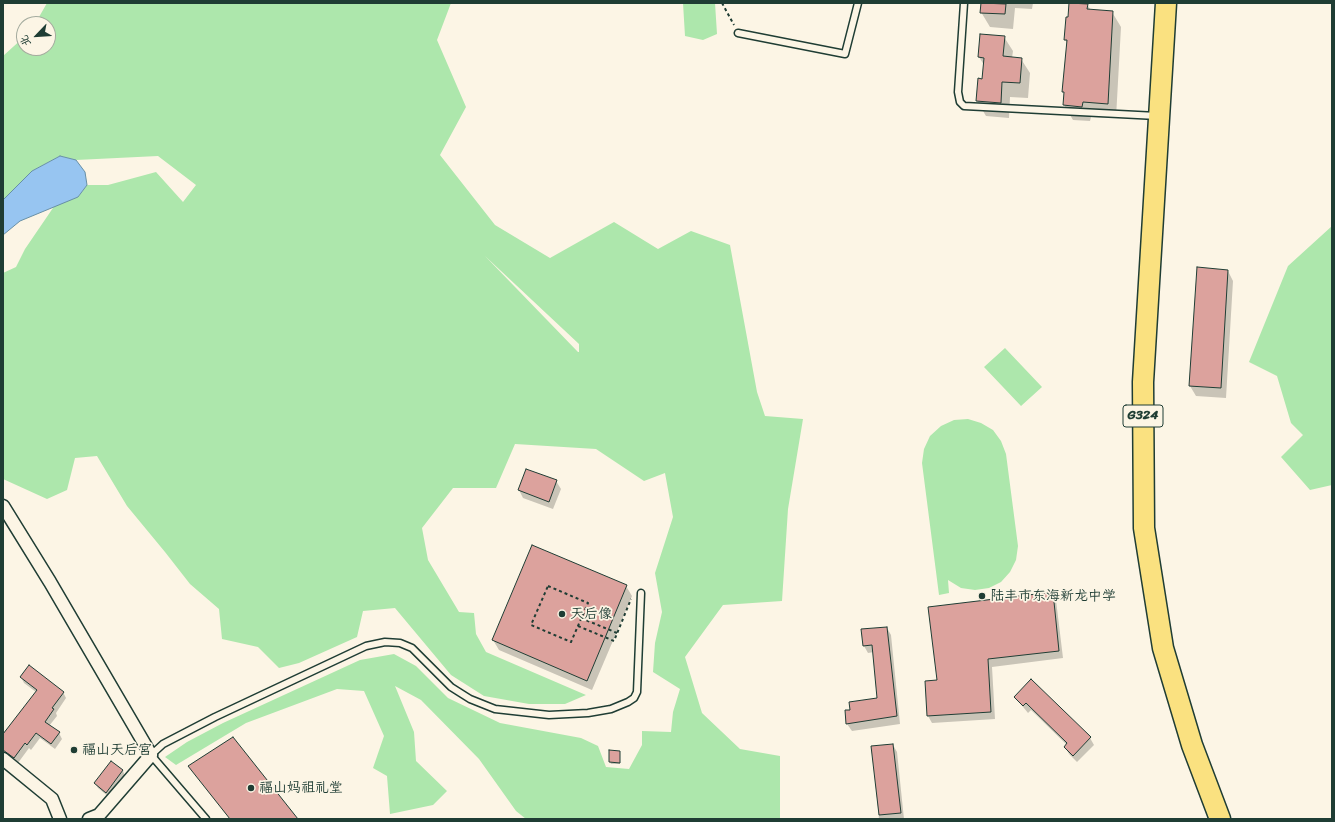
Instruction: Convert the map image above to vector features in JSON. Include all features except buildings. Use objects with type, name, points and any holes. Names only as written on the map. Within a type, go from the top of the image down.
[{"type":"highway","name":"G324","points":[[1166,3],[1143,382],[1144,528],[1163,648],[1192,744],[1220,819]]},
{"type":"street","points":[[3,506],[50,582],[151,755],[99,815],[89,819]]},
{"type":"street","points":[[3,759],[52,799],[60,819]]},
{"type":"lane","points":[[738,33],[845,54],[858,3]]},
{"type":"lane","points":[[964,3],[958,92],[960,102],[964,106],[1159,116]]},
{"type":"lane","points":[[206,819],[151,755],[164,744],[215,717],[359,649],[385,642],[400,643],[412,648],[451,687],[470,699],[495,709],[549,715],[588,713],[611,709],[628,702],[634,698],[637,692],[640,595]]},
{"type":"path","points":[[722,3],[738,33]]},
{"type":"path","points":[[548,586],[588,603],[578,626],[571,642],[531,625],[548,586]]},
{"type":"path","points":[[578,626],[614,641],[632,597],[640,595]]},
{"type":"path","points":[[582,618],[617,633]]},
{"type":"green space","points":[[47,3],[451,3],[437,40],[466,107],[440,155],[495,225],[550,258],[614,222],[658,249],[691,231],[730,245],[757,392],[765,416],[803,419],[788,509],[782,601],[723,605],[685,657],[702,713],[740,749],[780,756],[780,819],[526,819],[516,811],[479,759],[421,700],[395,686],[414,732],[416,761],[447,791],[433,805],[390,814],[387,776],[373,768],[384,736],[364,691],[337,689],[246,723],[176,765],[165,757],[187,742],[223,723],[360,660],[394,654],[416,666],[448,698],[500,723],[581,738],[598,746],[606,767],[629,769],[642,745],[642,731],[671,732],[673,712],[680,689],[653,672],[655,643],[662,612],[655,573],[673,517],[665,473],[644,481],[596,449],[515,444],[496,488],[453,488],[422,528],[428,560],[459,612],[474,613],[476,634],[486,652],[586,695],[565,704],[529,704],[484,696],[451,675],[395,608],[363,611],[357,637],[299,663],[279,668],[258,647],[222,639],[219,609],[190,584],[127,506],[97,456],[75,458],[67,490],[47,499],[3,479],[3,273],[16,267],[25,249],[55,205],[78,197],[87,185],[108,185],[156,172],[183,202],[196,185],[158,156],[76,160],[60,156],[32,171],[3,200],[3,56],[16,44],[16,56],[56,56],[56,16],[40,16]],"holes":[[[485,256],[579,344],[578,352]]]},
{"type":"green space","points":[[683,3],[715,3],[717,34],[703,40],[685,36]]},
{"type":"green space","points":[[1332,226],[1332,485],[1310,490],[1281,457],[1303,435],[1291,423],[1277,376],[1249,362],[1288,266]]},
{"type":"green space","points":[[1005,348],[1042,387],[1021,406],[984,367]]},
{"type":"green space","points":[[968,419],[981,423],[993,430],[1001,441],[1006,454],[1018,546],[1016,560],[1010,572],[1001,582],[989,588],[975,590],[961,588],[948,580],[949,593],[939,595],[922,463],[924,449],[930,436],[941,426],[954,420]]},
{"type":"water","points":[[60,156],[76,160],[85,172],[87,185],[78,197],[20,221],[3,235],[3,200],[32,171]]},
{"type":"place","name":"陆丰市东海新龙中学","points":[[982,596]]},
{"type":"place","name":"天后像","points":[[562,614]]},
{"type":"place","name":"福山天后宫","points":[[74,750]]},
{"type":"place","name":"福山妈祖礼堂","points":[[251,788]]}]
